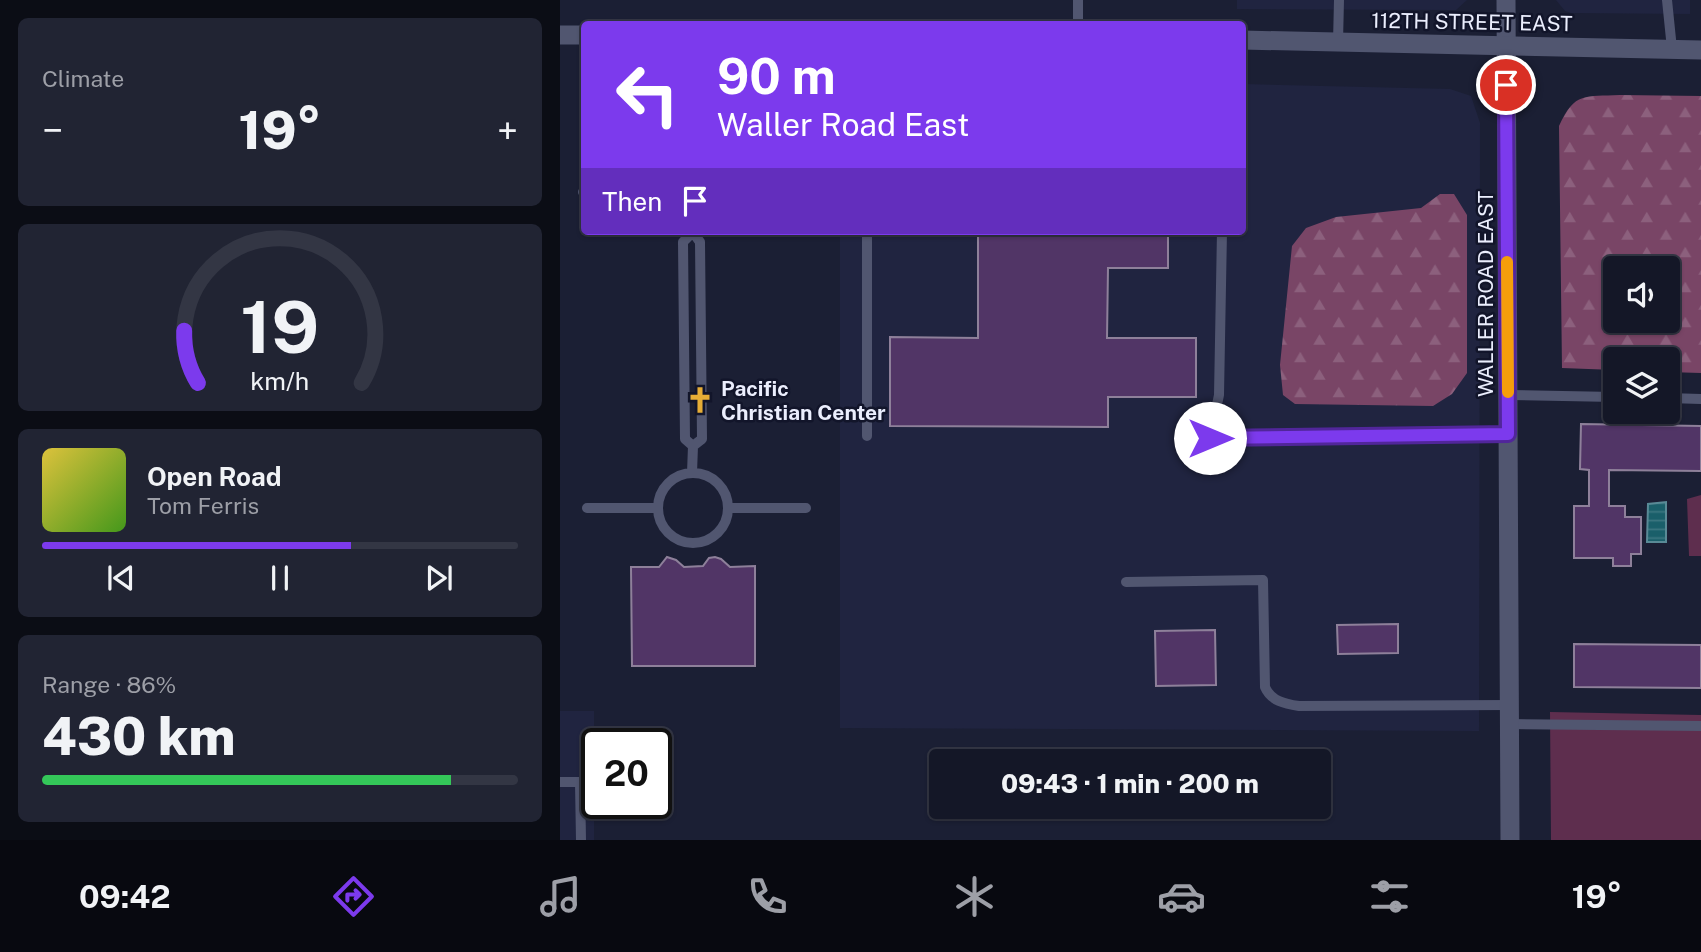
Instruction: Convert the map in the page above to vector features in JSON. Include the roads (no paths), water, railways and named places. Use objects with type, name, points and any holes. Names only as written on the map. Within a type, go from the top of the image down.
[{"type":"street","name":"WALLER ROAD EAST","points":[[1506,0],[1510,840]]},
{"type":"street","points":[[560,35],[581,35]]},
{"type":"street","name":"112TH STREET EAST","points":[[1246,40],[1701,50]]},
{"type":"lane","points":[[1078,0],[1078,21]]},
{"type":"lane","points":[[1338,42],[1339,0]]},
{"type":"lane","points":[[1667,0],[1672,50]]},
{"type":"lane","points":[[689,235],[683,242],[685,439],[693,446]]},
{"type":"lane","points":[[693,446],[702,439],[700,242],[694,235]]},
{"type":"lane","points":[[867,235],[867,436]]},
{"type":"lane","points":[[1222,235],[1219,395],[1210,438],[1508,434]]},
{"type":"lane","points":[[1508,395],[1603,397]]},
{"type":"lane","points":[[1680,398],[1701,399]]},
{"type":"lane","points":[[692,473],[693,446]]},
{"type":"lane","points":[[692,473],[704,475],[722,487],[728,508],[722,530],[704,542],[693,544],[681,542],[664,530],[657,508],[664,487],[672,480],[692,473]]},
{"type":"lane","points":[[587,508],[657,508]]},
{"type":"lane","points":[[728,508],[806,508]]},
{"type":"lane","points":[[1126,582],[1263,580],[1265,687],[1269,695],[1285,704],[1701,726]]},
{"type":"lane","points":[[560,782],[580,782],[580,840]]},
{"type":"place","name":"Pacific Christian Center","points":[[700,400]]}]
